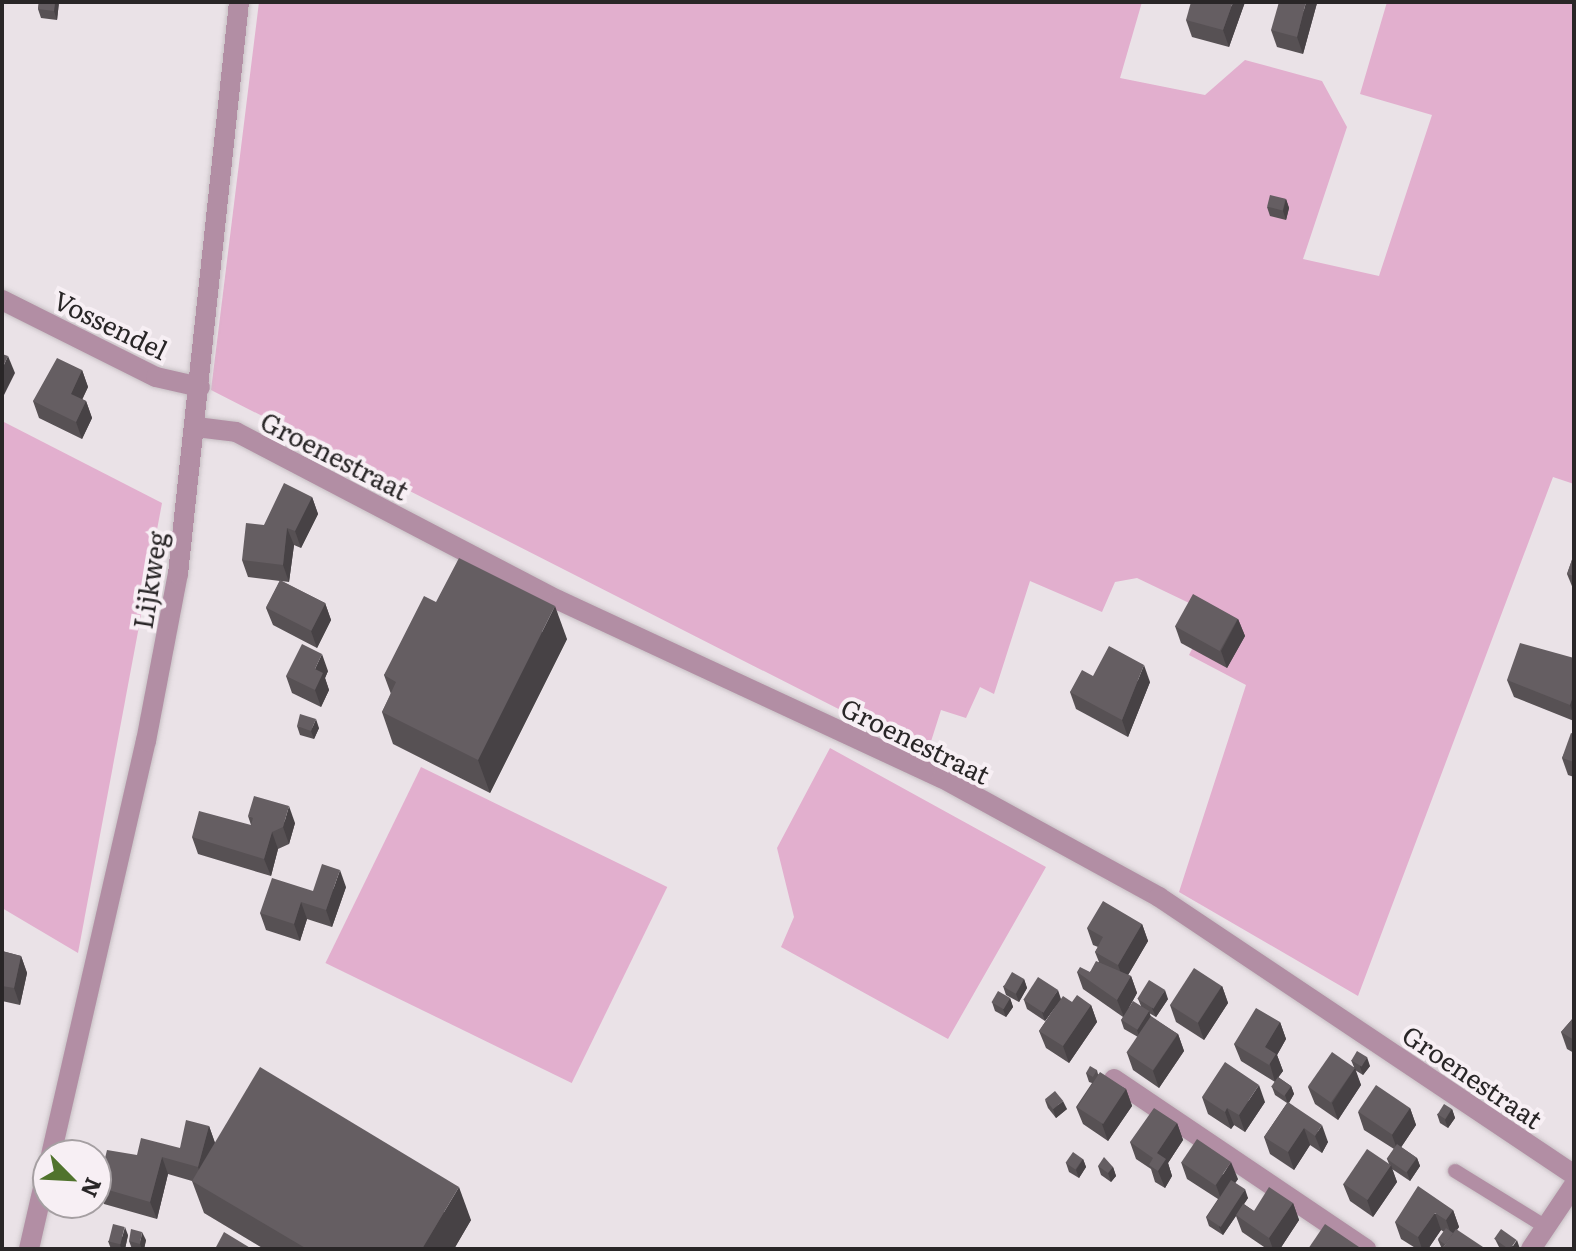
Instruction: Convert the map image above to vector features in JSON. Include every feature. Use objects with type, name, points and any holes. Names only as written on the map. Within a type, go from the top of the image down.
[{"type":"street","name":"Lijkweg","points":[[55,1139],[162,664],[196,427],[239,2]]},
{"type":"street","name":"Vossendel","points":[[2,300],[156,377],[200,387]]},
{"type":"street","name":"Groenestraat","points":[[196,427],[236,432],[558,600],[942,778],[1159,897],[1574,1175]]},
{"type":"street","points":[[1114,1079],[1366,1249]]},
{"type":"street","points":[[1531,1249],[1574,1185]]},
{"type":"street","points":[[29,1249],[36,1219]]},
{"type":"lane","points":[[1455,1171],[1546,1227]]},
{"type":"shaded area","points":[[259,2],[1142,2],[1120,78],[1205,95],[1245,60],[1322,81],[1347,127],[1303,259],[1379,276],[1432,115],[1360,94],[1387,2],[1574,2],[1574,484],[1553,477],[1358,996],[1179,892],[1246,685],[1189,655],[1210,613],[1137,578],[1115,582],[1102,612],[1030,581],[994,694],[980,687],[966,718],[941,710],[927,754],[211,390]]},
{"type":"shaded area","points":[[2,421],[162,503],[78,953],[2,908]]},
{"type":"shaded area","points":[[830,748],[1046,867],[948,1039],[781,947],[794,917],[777,848]]},
{"type":"shaded area","points":[[421,767],[667,887],[572,1083],[325,963]]},
{"type":"building","points":[[39,2],[55,2],[54,11],[38,9]]},
{"type":"building","points":[[1191,2],[1233,2],[1223,30],[1186,20]]},
{"type":"building","points":[[1279,2],[1306,2],[1297,37],[1271,30]]},
{"type":"building","points":[[1270,195],[1286,199],[1283,211],[1267,207]]},
{"type":"building","points":[[2,354],[8,356],[2,369]]},
{"type":"building","points":[[57,358],[82,370],[71,394],[86,401],[76,422],[33,401]]},
{"type":"building","points":[[284,483],[312,497],[295,531],[287,528],[283,565],[242,560],[246,523],[264,525]]},
{"type":"building","points":[[1574,554],[1574,576],[1567,574]]},
{"type":"building","points":[[459,558],[555,606],[478,760],[382,712],[396,682],[384,675],[424,596],[436,602]]},
{"type":"building","points":[[280,580],[325,603],[311,631],[266,608]]},
{"type":"building","points":[[1193,594],[1238,619],[1220,651],[1175,626]]},
{"type":"building","points":[[1520,643],[1574,658],[1574,693],[1570,705],[1507,680]]},
{"type":"building","points":[[302,644],[322,654],[315,669],[323,673],[315,690],[286,676]]},
{"type":"building","points":[[1109,646],[1144,665],[1122,720],[1070,692],[1082,670],[1093,676]]},
{"type":"building","points":[[300,714],[316,719],[311,731],[297,726]]},
{"type":"building","points":[[1571,733],[1574,734],[1574,762],[1562,758]]},
{"type":"building","points":[[254,796],[289,806],[283,827],[272,832],[264,859],[192,837],[199,811],[251,825],[253,818],[248,816]]},
{"type":"building","points":[[322,864],[340,870],[326,910],[301,902],[294,924],[260,913],[272,878],[313,891]]},
{"type":"building","points":[[1103,901],[1142,924],[1118,965],[1095,952],[1103,937],[1087,928]]},
{"type":"building","points":[[2,951],[21,956],[14,988],[2,986]]},
{"type":"building","points":[[1096,961],[1131,976],[1117,1000],[1077,972],[1080,967],[1090,972]]},
{"type":"building","points":[[1194,968],[1222,986],[1198,1023],[1170,1005]]},
{"type":"building","points":[[1012,972],[1024,979],[1016,994],[1004,987]]},
{"type":"building","points":[[1038,977],[1058,990],[1043,1013],[1023,1000]]},
{"type":"building","points":[[1149,980],[1165,990],[1153,1009],[1137,999]]},
{"type":"building","points":[[998,991],[1010,998],[1004,1009],[992,1002]]},
{"type":"building","points":[[1077,995],[1091,1005],[1063,1046],[1039,1031],[1063,996],[1072,1002]]},
{"type":"building","points":[[1133,1001],[1149,1011],[1137,1030],[1121,1020]]},
{"type":"building","points":[[1256,1008],[1280,1022],[1265,1047],[1276,1054],[1269,1065],[1234,1044]]},
{"type":"building","points":[[1151,1016],[1178,1034],[1153,1070],[1126,1052]]},
{"type":"building","points":[[1574,1017],[1574,1040],[1561,1032]]},
{"type":"building","points":[[1357,1051],[1367,1057],[1362,1067],[1351,1060]]},
{"type":"building","points":[[1332,1052],[1355,1068],[1331,1102],[1308,1086]]},
{"type":"building","points":[[1225,1062],[1259,1085],[1239,1115],[1227,1108],[1225,1112],[1202,1097]]},
{"type":"building","points":[[1090,1066],[1097,1070],[1093,1077],[1086,1073]]},
{"type":"building","points":[[260,1067],[459,1187],[422,1249],[307,1249],[192,1181]]},
{"type":"building","points":[[1100,1072],[1126,1089],[1103,1124],[1077,1107]]},
{"type":"building","points":[[1278,1077],[1291,1086],[1284,1096],[1271,1087]]},
{"type":"building","points":[[1376,1085],[1410,1108],[1392,1134],[1358,1112]]},
{"type":"building","points":[[1055,1091],[1063,1101],[1053,1109],[1045,1099]]},
{"type":"building","points":[[1288,1102],[1322,1125],[1315,1136],[1304,1128],[1288,1152],[1264,1137]]},
{"type":"building","points":[[1444,1104],[1452,1109],[1445,1119],[1438,1114]]},
{"type":"building","points":[[1154,1108],[1177,1123],[1157,1153],[1166,1159],[1158,1171],[1149,1165],[1153,1158],[1130,1142]]},
{"type":"building","points":[[186,1120],[209,1126],[198,1167],[162,1157],[150,1202],[112,1191],[112,1151],[137,1155],[141,1138],[180,1148]]},
{"type":"building","points":[[1197,1139],[1231,1162],[1215,1185],[1181,1162]]},
{"type":"building","points":[[1397,1144],[1417,1158],[1406,1173],[1387,1159]]},
{"type":"building","points":[[1367,1149],[1391,1165],[1368,1200],[1344,1184]]},
{"type":"building","points":[[1073,1152],[1083,1159],[1075,1170],[1066,1163]]},
{"type":"building","points":[[1104,1157],[1113,1167],[1108,1173],[1098,1166]]},
{"type":"building","points":[[1231,1180],[1245,1189],[1221,1227],[1206,1218]]},
{"type":"building","points":[[1418,1186],[1453,1210],[1446,1220],[1435,1213],[1418,1237],[1395,1222]]},
{"type":"building","points":[[1269,1187],[1293,1203],[1269,1238],[1236,1215],[1243,1204],[1254,1211]]},
{"type":"building","points":[[113,1224],[125,1227],[120,1244],[109,1241]]},
{"type":"building","points":[[1325,1224],[1359,1247],[1308,1249]]},
{"type":"building","points":[[1446,1228],[1453,1233],[1445,1245],[1438,1239]]},
{"type":"building","points":[[131,1229],[142,1232],[140,1244],[129,1241]]},
{"type":"building","points":[[1456,1229],[1486,1249],[1442,1249]]},
{"type":"building","points":[[1501,1229],[1517,1240],[1509,1249],[1494,1239]]},
{"type":"building","points":[[224,1232],[252,1249],[215,1249]]}]
